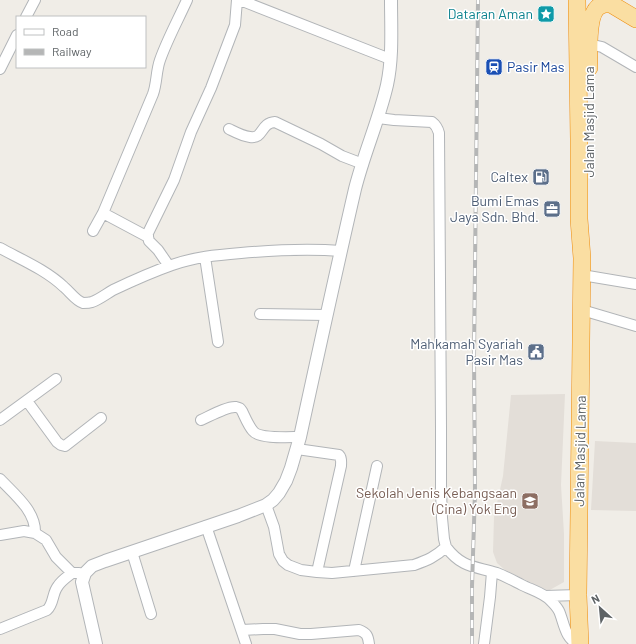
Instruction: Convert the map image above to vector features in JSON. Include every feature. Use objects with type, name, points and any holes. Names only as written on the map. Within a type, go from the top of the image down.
[{"type":"highway","name":"Jalan Masjid Lama","points":[[577,0],[579,139],[584,199]]},
{"type":"highway","name":"Jalan Masjid Lama","points":[[579,644],[578,595],[582,258],[579,219],[584,199],[592,20],[597,8],[610,2]]},
{"type":"highway","points":[[610,2],[636,19]]},
{"type":"street","points":[[27,16],[35,0]]},
{"type":"street","points":[[93,231],[103,213],[153,94],[156,86],[157,71],[160,61],[187,0]]},
{"type":"street","points":[[169,266],[158,250],[149,241],[148,233],[174,180],[187,143],[211,88],[235,25],[237,0]]},
{"type":"street","points":[[240,0],[390,59]]},
{"type":"street","points":[[0,629],[47,610],[58,586],[92,566],[255,510],[266,505],[279,493],[292,468],[357,182],[378,118],[390,72],[391,0]]},
{"type":"street","points":[[0,69],[16,38]]},
{"type":"street","points":[[590,44],[602,47],[636,68]]},
{"type":"street","points":[[378,118],[432,122],[435,124],[439,133],[441,491],[442,518],[446,547],[453,556],[468,565],[507,578],[545,596],[559,611],[564,628],[571,638],[579,644]]},
{"type":"street","points":[[229,129],[246,136],[254,137],[261,133],[266,125],[275,122],[342,156],[363,164]]},
{"type":"street","points":[[103,213],[148,237]]},
{"type":"street","points":[[0,248],[45,272],[60,283],[77,300],[85,303],[96,300],[132,281],[182,261],[205,257],[276,250],[298,249],[341,251]]},
{"type":"street","points":[[205,257],[218,342]]},
{"type":"street","points":[[582,275],[636,284]]},
{"type":"street","points":[[582,310],[636,326]]},
{"type":"street","points":[[260,314],[327,315]]},
{"type":"street","points":[[0,420],[56,379]]},
{"type":"street","points":[[27,401],[57,442],[65,446],[101,418]]},
{"type":"street","points":[[201,420],[230,408],[240,408],[251,428],[257,434],[298,443],[339,455],[341,457],[341,466],[317,572]]},
{"type":"street","points":[[354,571],[377,466]]},
{"type":"street","points":[[0,479],[29,511],[34,521],[35,533]]},
{"type":"street","points":[[266,505],[274,527],[279,554],[283,562],[301,570],[332,573],[414,565],[435,556],[446,547]]},
{"type":"street","points":[[206,526],[246,644]]},
{"type":"street","points":[[0,535],[24,531],[35,533],[46,540],[56,557],[64,565],[79,573],[96,644]]},
{"type":"street","points":[[132,552],[151,614]]},
{"type":"street","points":[[484,644],[492,572]]},
{"type":"street","points":[[545,596],[578,595]]},
{"type":"street","points":[[242,630],[263,628],[300,634],[359,630],[366,634],[369,644]]},
{"type":"shaded area","name":"Sekolah Jenis Kebangsaan (Cina) Yok Eng","points":[[565,394],[561,485],[564,534],[564,582],[548,591],[505,570],[497,563],[493,552],[494,517],[503,476],[511,395]]},
{"type":"shaded area","points":[[595,441],[636,443],[636,511],[591,510]]},
{"type":"railway","points":[[472,644],[475,492],[474,355],[478,0]]},
{"type":"place","name":"Dataran Aman","points":[[546,14]]},
{"type":"place","name":"Pasir Mas","points":[[494,67]]},
{"type":"place","name":"Caltex","points":[[541,177]]},
{"type":"place","name":"Bumi Emas Jaya Sdn. Bhd.","points":[[552,209]]},
{"type":"place","name":"Mahkamah Syariah Pasir Mas","points":[[536,352]]},
{"type":"place","name":"Sekolah Jenis Kebangsaan (Cina) Yok Eng","points":[[530,501]]}]
